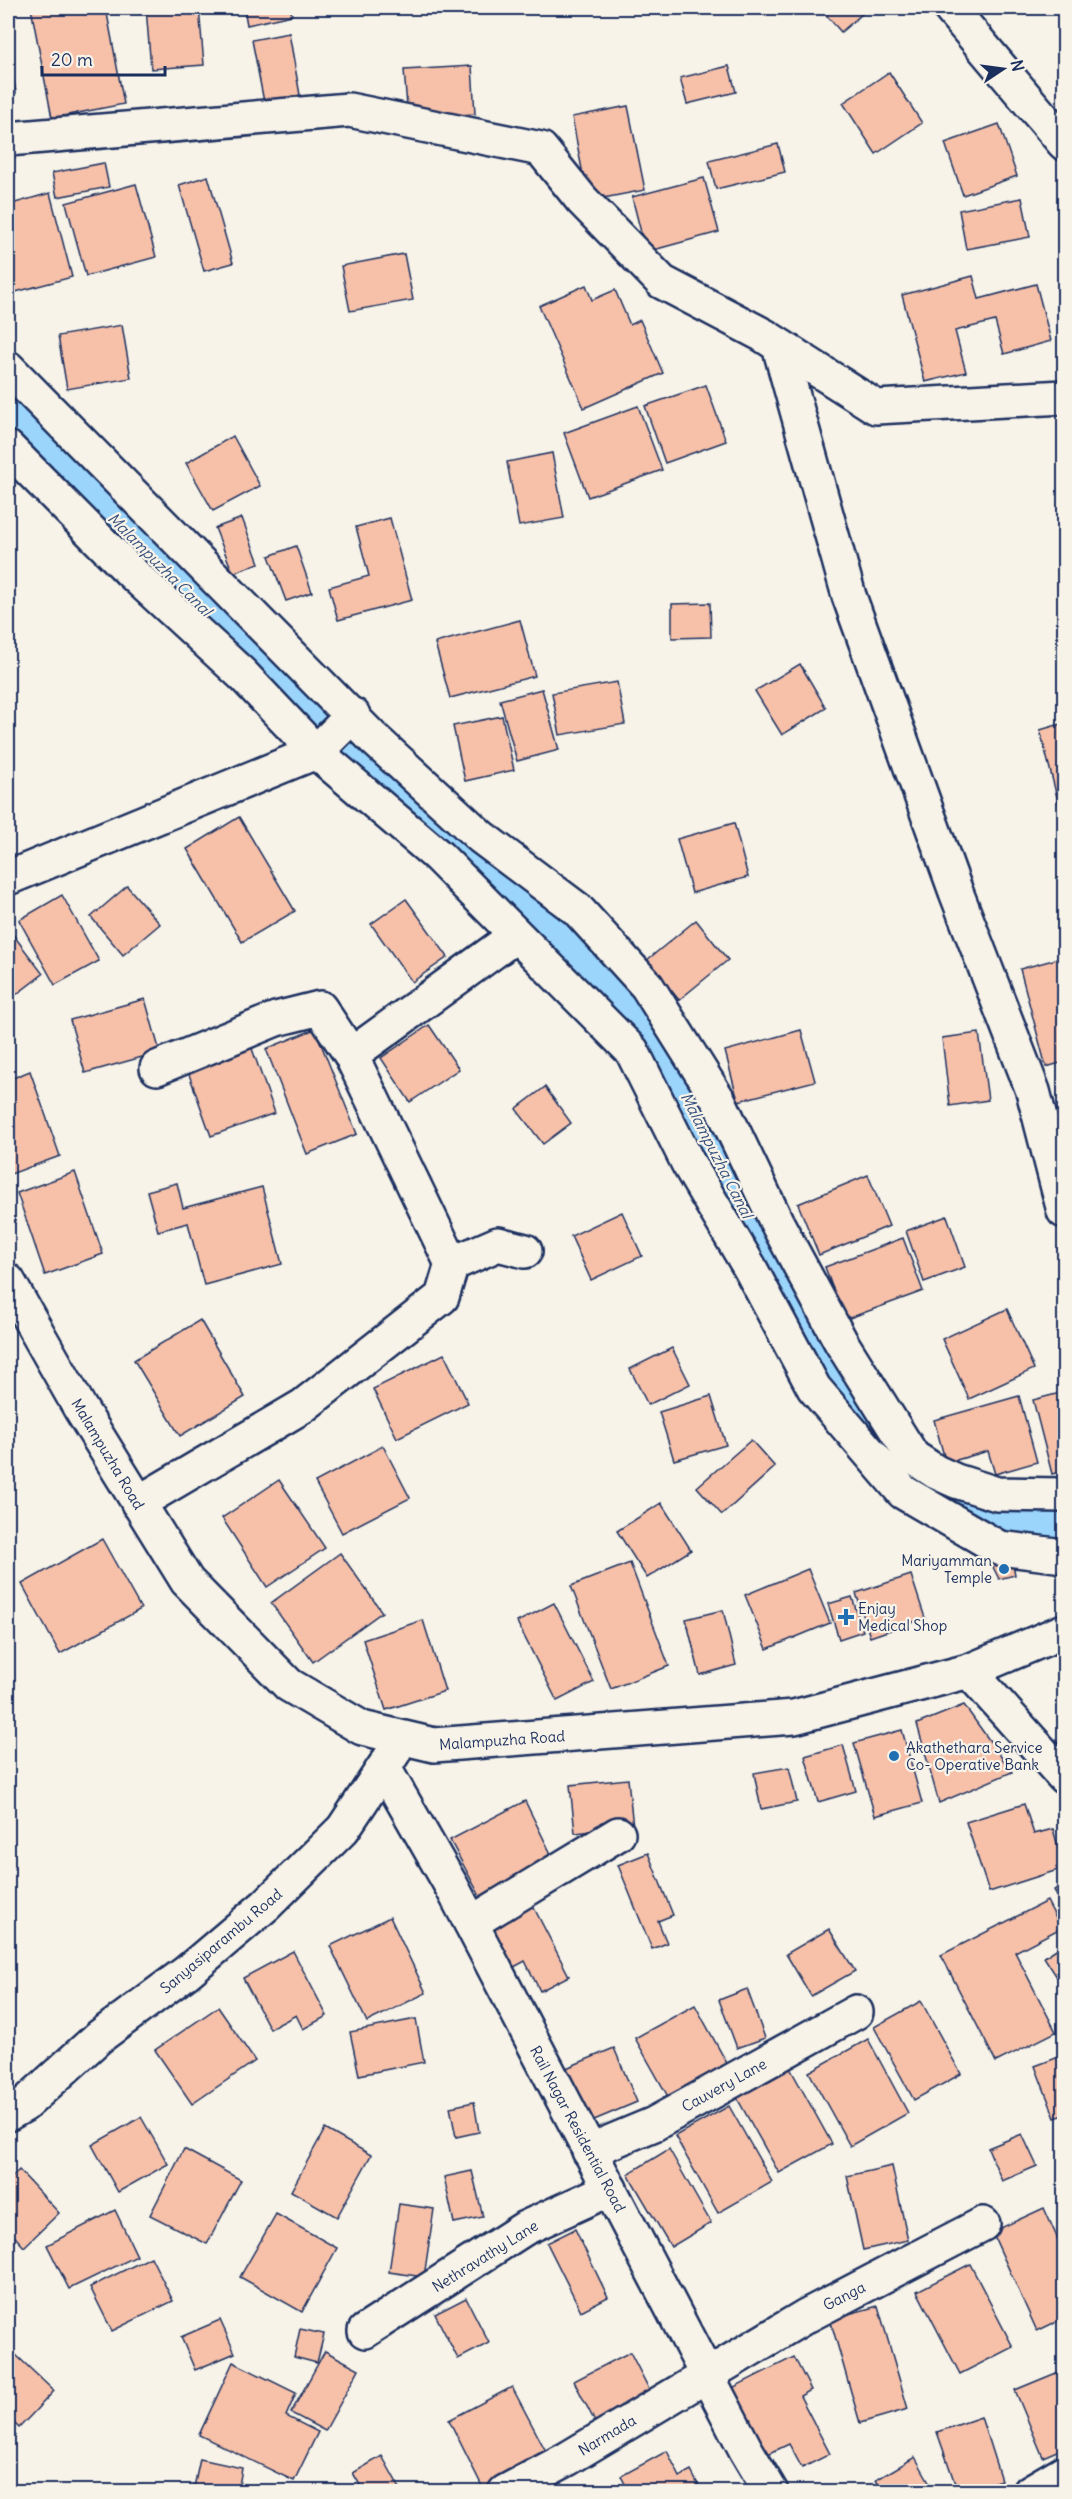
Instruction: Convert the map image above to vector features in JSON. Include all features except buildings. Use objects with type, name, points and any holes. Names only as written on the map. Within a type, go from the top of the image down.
[{"type":"street","points":[[950,8],[1065,143]]},
{"type":"street","points":[[8,139],[349,110],[541,148],[582,200],[662,282],[779,346],[876,407],[1065,398]]},
{"type":"street","points":[[779,346],[849,596],[956,892],[1033,1091],[1065,1211]]},
{"type":"street","points":[[8,368],[374,738],[481,837],[577,909],[647,986],[719,1101],[777,1223],[841,1342],[913,1457],[936,1472],[956,1481],[997,1494],[1065,1495]]},
{"type":"street","points":[[8,448],[130,572],[243,675],[316,752],[438,856],[515,936],[632,1051],[688,1163],[750,1268],[814,1388],[903,1492],[999,1548],[1065,1556]]},
{"type":"street","points":[[8,878],[316,752],[353,715]]},
{"type":"street","points":[[351,1055],[515,936]]},
{"type":"street","points":[[138,1503],[303,1406],[442,1297],[452,1264],[351,1055],[320,1008],[276,1019],[157,1068]]},
{"type":"street","points":[[452,1264],[498,1244],[525,1251]]},
{"type":"street","name":"Malampuzha Road","points":[[8,1281],[80,1408],[187,1581],[289,1685],[362,1728],[434,1745],[794,1717],[969,1671],[1065,1630]]},
{"type":"street","points":[[969,1671],[1065,1776]]},
{"type":"street","name":"Sanyasiparambu Road","points":[[8,2114],[24,2105],[99,2037],[187,1972],[266,1905],[343,1829],[403,1738]]},
{"type":"street","name":"Rail Nagar Residential Road","points":[[384,1768],[471,1923],[746,2450],[771,2492]]},
{"type":"street","points":[[471,1923],[618,1834]]},
{"type":"street","name":"Cauvery Lane","points":[[589,2151],[654,2124],[856,2012]]},
{"type":"street","name":"Nethravathy Lane","points":[[365,2331],[525,2228],[610,2189]]},
{"type":"street","name":"Ganga","points":[[708,2375],[806,2316],[983,2224]]},
{"type":"street","name":"Narmada","points":[[505,2492],[567,2459],[708,2375]]},
{"type":"street","points":[[1030,2492],[1065,2472]]},
{"type":"waterway","name":"Malampuzha Canal","points":[[8,412],[198,602],[316,711]]},
{"type":"waterway","name":"Malampuzha Canal","points":[[361,752],[489,867],[588,966],[675,1074],[734,1192],[862,1411],[917,1483],[1013,1524],[1064,1537]]},
{"type":"place","name":"Mariyamman Temple","points":[[1004,1569]]},
{"type":"place","name":"Enjay Medical Shop","points":[[846,1617]]},
{"type":"place","name":"Akathethara Service Co- Operative Bank","points":[[894,1756]]}]
